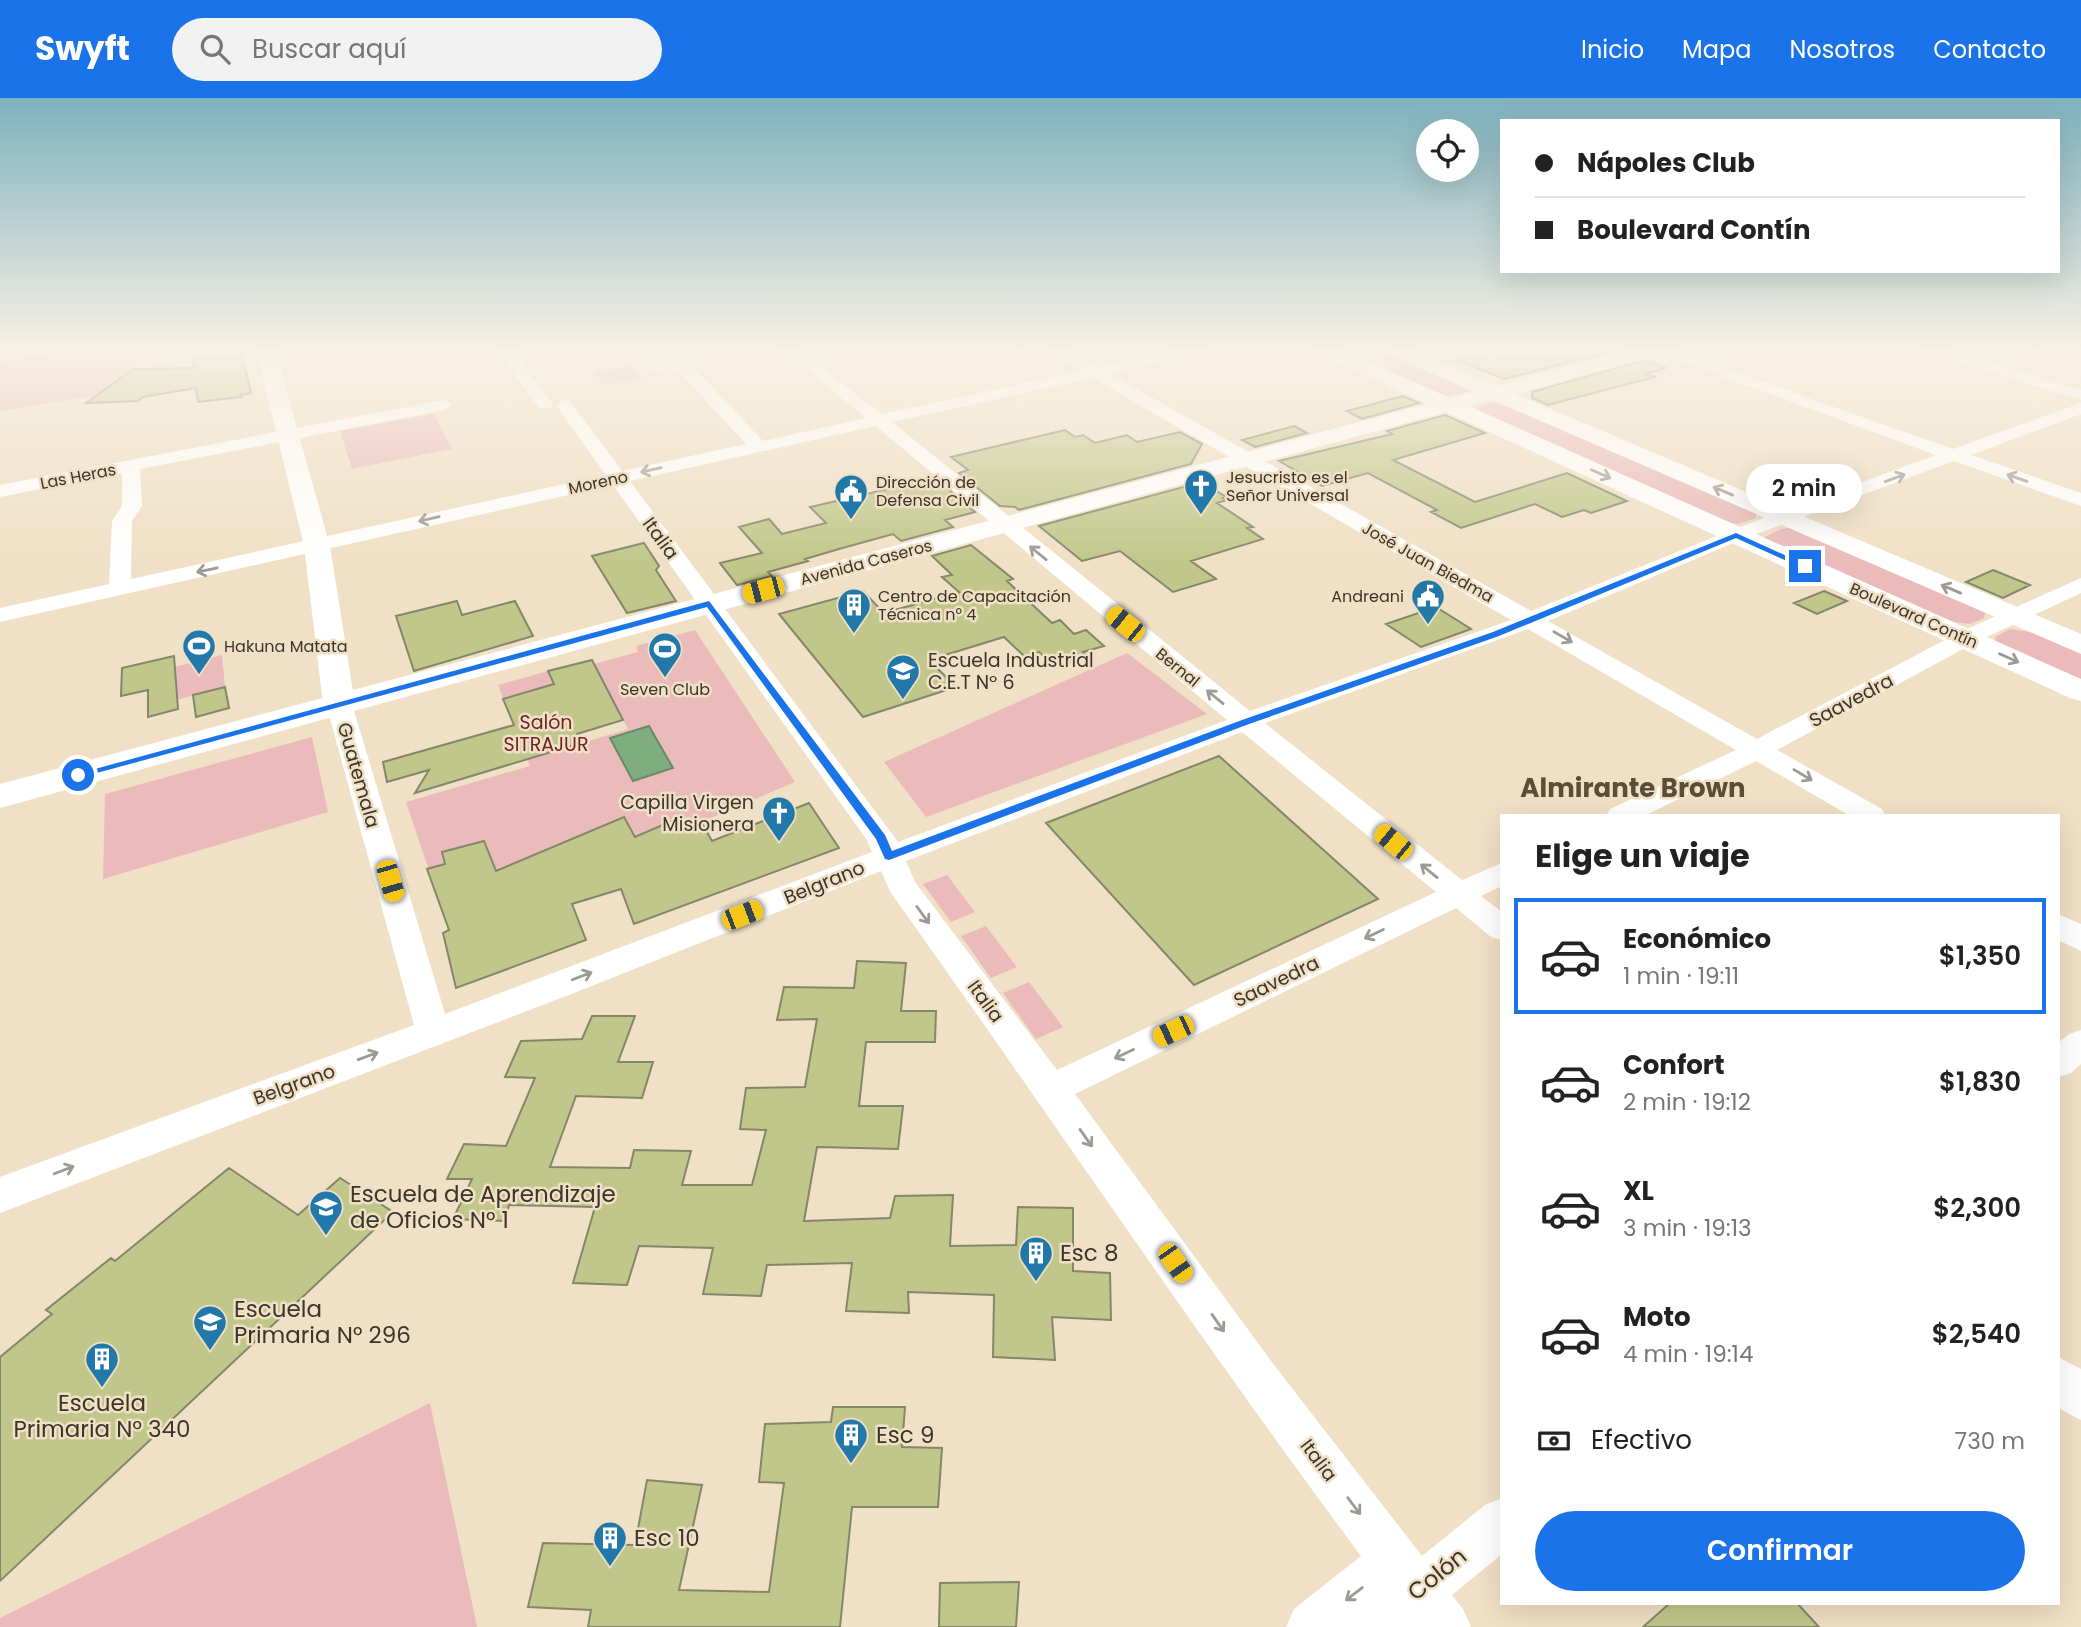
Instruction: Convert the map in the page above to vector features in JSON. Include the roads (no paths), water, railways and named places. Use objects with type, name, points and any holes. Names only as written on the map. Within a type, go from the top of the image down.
[{"type":"main road","name":"Avenida Caseros","points":[[0,796],[1393,421]]},
{"type":"main road","name":"Boulevard Contín","points":[[1483,421],[2081,691]]},
{"type":"main road","name":"Boulevard Contín","points":[[1561,421],[2081,645]]},
{"type":"street","name":"Guatemala","points":[[284,421],[317,545],[339,704],[433,1032]]},
{"type":"street","name":"Las Heras","points":[[0,491],[364,421]]},
{"type":"street","name":"Italia","points":[[576,421],[881,838],[902,886],[1051,1089],[1258,1381],[1419,1593]]},
{"type":"street","points":[[735,421],[758,446]]},
{"type":"street","name":"Moreno","points":[[0,615],[873,421]]},
{"type":"street","name":"Bernal","points":[[881,421],[1245,722],[1500,927]]},
{"type":"street","name":"José Juan Biedma","points":[[1179,421],[1533,620],[1869,814]]},
{"type":"street","points":[[1856,421],[2081,500]]},
{"type":"street","name":"Belgrano","points":[[0,1195],[1245,722],[1533,620],[1736,535],[2045,421]]},
{"type":"street","points":[[120,589],[122,521],[132,506],[131,466]]},
{"type":"street","name":"Saavedra","points":[[1624,814],[1759,749],[1966,638],[2081,585]]},
{"type":"street","name":"Saavedra","points":[[1051,1089],[1500,874]]},
{"type":"street","points":[[2060,926],[2081,939]]},
{"type":"street","points":[[2060,1061],[2081,1044]]},
{"type":"street","points":[[2060,1381],[2081,1398]]},
{"type":"street","name":"Colón","points":[[1373,1627],[1419,1593],[1500,1524]]},
{"type":"street","name":"Colón","points":[[1312,1627],[1419,1593]]},
{"type":"place","name":"Jesucristo es el Señor Universal","points":[[1201,516]]},
{"type":"place","name":"Dirección de Defensa Civil","points":[[851,521]]},
{"type":"place","name":"Andreani","points":[[1428,626]]},
{"type":"place","name":"Centro de Capacitación Técnica n° 4","points":[[854,635]]},
{"type":"place","name":"Hakuna Matata","points":[[199,676]]},
{"type":"place","name":"Seven Club","points":[[665,679]]},
{"type":"place","name":"Escuela Industrial C.E.T Nº 6","points":[[903,701]]},
{"type":"place","name":"Capilla Virgen Misionera","points":[[779,843]]},
{"type":"place","name":"Escuela de Aprendizaje de Oficios N° 1","points":[[326,1237]]},
{"type":"place","name":"Esc 8","points":[[1036,1283]]},
{"type":"place","name":"Escuela Primaria N° 296","points":[[210,1352]]},
{"type":"place","name":"Escuela Primaria N° 340","points":[[102,1389]]},
{"type":"place","name":"Esc 9","points":[[851,1465]]},
{"type":"place","name":"Esc 10","points":[[610,1568]]},
{"type":"district","name":"Almirante Brown","points":[[1633,788]]},
{"type":"park label","name":"Salón SITRAJUR","points":[[546,733]]}]
